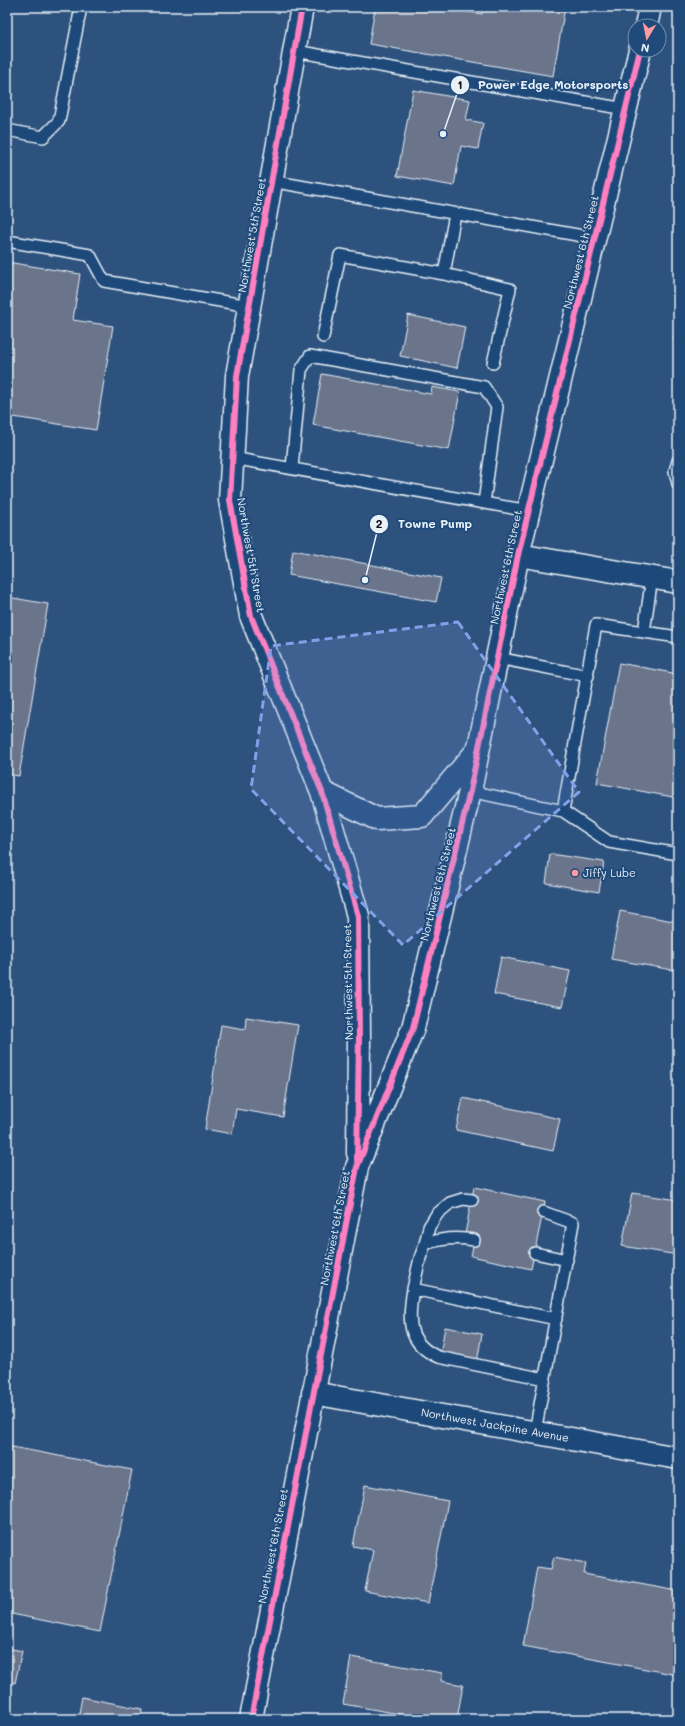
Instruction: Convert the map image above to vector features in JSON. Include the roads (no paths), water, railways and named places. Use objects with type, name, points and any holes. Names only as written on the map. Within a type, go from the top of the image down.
[{"type":"main road","name":"Northwest 5th Street","points":[[302,7],[237,376],[230,500],[251,616],[322,792],[358,916],[359,1037],[357,1167]]},
{"type":"main road","points":[[648,18],[650,7]]},
{"type":"main road","name":"Northwest 6th Street","points":[[250,1719],[357,1167],[413,1028],[470,791],[518,555],[638,58]]},
{"type":"main road","points":[[518,555],[678,582]]},
{"type":"main road","points":[[322,792],[377,819],[422,816],[479,749]]},
{"type":"main road","name":"Northwest Jackpine Avenue","points":[[313,1393],[678,1458]]},
{"type":"lane","points":[[7,130],[43,136],[59,121],[81,7]]},
{"type":"lane","points":[[295,51],[626,109]]},
{"type":"lane","points":[[271,181],[594,238]]},
{"type":"lane","points":[[444,274],[455,214]]},
{"type":"lane","points":[[7,240],[90,255],[104,281],[249,306]]},
{"type":"lane","points":[[323,337],[340,255],[444,274],[510,289],[493,363]]},
{"type":"lane","points":[[292,468],[302,370],[310,356],[484,387],[497,407],[484,503]]},
{"type":"lane","points":[[232,458],[529,511]]},
{"type":"lane","points":[[678,461],[675,470],[678,484]]},
{"type":"lane","points":[[644,632],[652,577]]},
{"type":"lane","points":[[563,811],[596,625],[678,637]]},
{"type":"lane","points":[[498,658],[588,676]]},
{"type":"lane","points":[[470,791],[563,811],[609,842],[678,854]]},
{"type":"lane","points":[[472,1200],[463,1199],[450,1203],[437,1214],[429,1227],[413,1289],[409,1312],[410,1327],[417,1342],[427,1353],[438,1358],[545,1379]]},
{"type":"lane","points":[[535,1432],[573,1223],[543,1212]]},
{"type":"lane","points":[[425,1244],[438,1239],[457,1237],[474,1240]]},
{"type":"lane","points":[[535,1253],[567,1260]]},
{"type":"lane","points":[[413,1289],[556,1319]]},
{"type":"place","name":"Power Edge Motorsports","points":[[443,134]]},
{"type":"place","name":"Towne Pump","points":[[365,580]]},
{"type":"place","name":"Jiffy Lube","points":[[575,873]]}]
